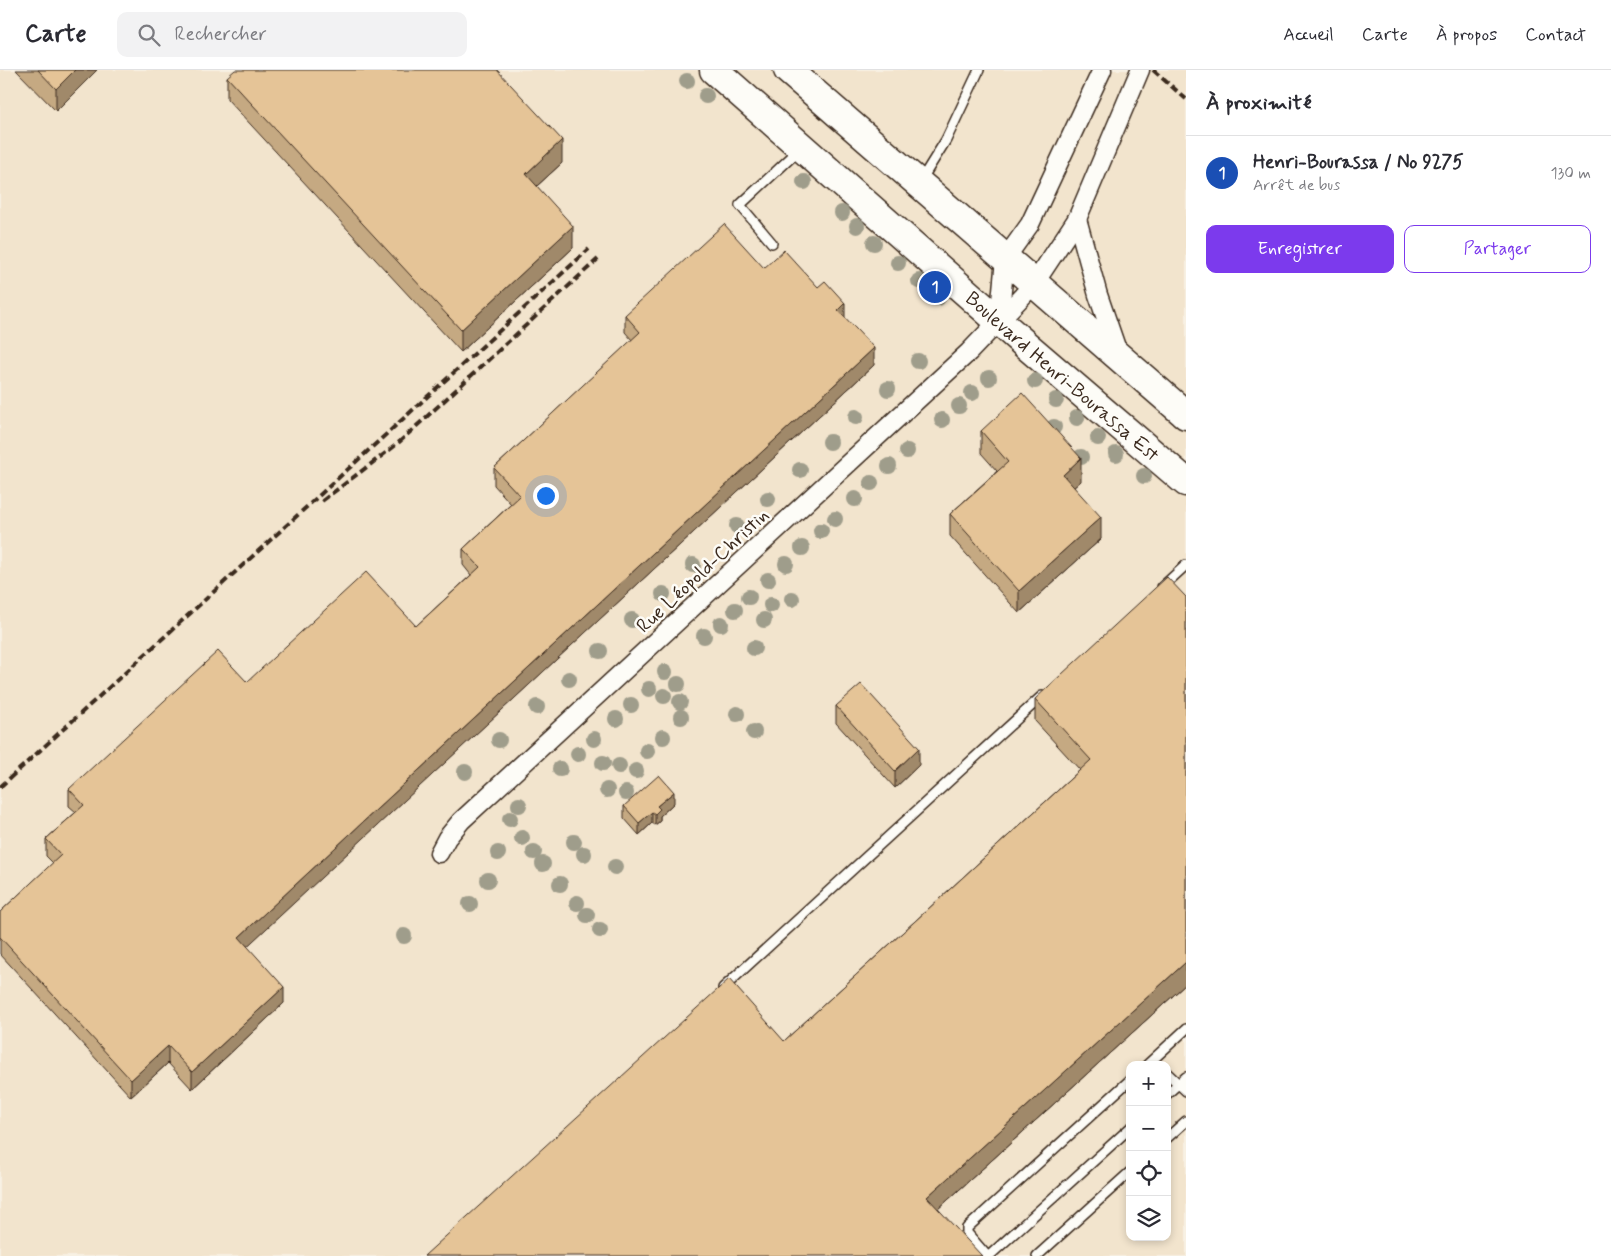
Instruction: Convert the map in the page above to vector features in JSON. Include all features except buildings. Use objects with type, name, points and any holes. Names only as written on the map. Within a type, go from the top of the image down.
[{"type":"main road","name":"Boulevard Henri-Bourassa Est","points":[[714,70],[802,147],[1007,313],[1186,482]]},
{"type":"main road","points":[[788,70],[1186,415]]},
{"type":"street","points":[[1007,313],[1002,291],[1005,259],[1030,224],[1102,70]]},
{"type":"street","name":"Rue Léopold-Christin","points":[[438,853],[446,838],[461,821],[969,352],[1034,284],[1077,219],[1140,70]]},
{"type":"street","points":[[1077,219],[1098,295],[1118,356]]},
{"type":"lane","points":[[918,184],[946,140],[978,70]]},
{"type":"lane","points":[[772,243],[740,205],[802,147]]},
{"type":"lane","points":[[1158,591],[1186,565]]},
{"type":"lane","points":[[717,993],[1049,690]]},
{"type":"lane","points":[[1155,1061],[1186,1029]]},
{"type":"lane","points":[[1171,1077],[1186,1091]]},
{"type":"lane","points":[[1171,1091],[1186,1077]]},
{"type":"lane","points":[[1126,1084],[967,1228],[967,1233],[988,1256],[1126,1132]]},
{"type":"lane","points":[[1171,1134],[1186,1121]]},
{"type":"lane","points":[[1037,1256],[1126,1176]]},
{"type":"shaded area","points":[[0,70],[1186,70],[1186,1256],[0,1256]]},
{"type":"railway","points":[[1153,70],[1186,99]]},
{"type":"railway","points":[[0,787],[589,249]]},
{"type":"railway","points":[[322,501],[396,445],[598,259]]},
{"type":"place","name":"Henri-Bourassa / No 9275","points":[[935,287]]}]
